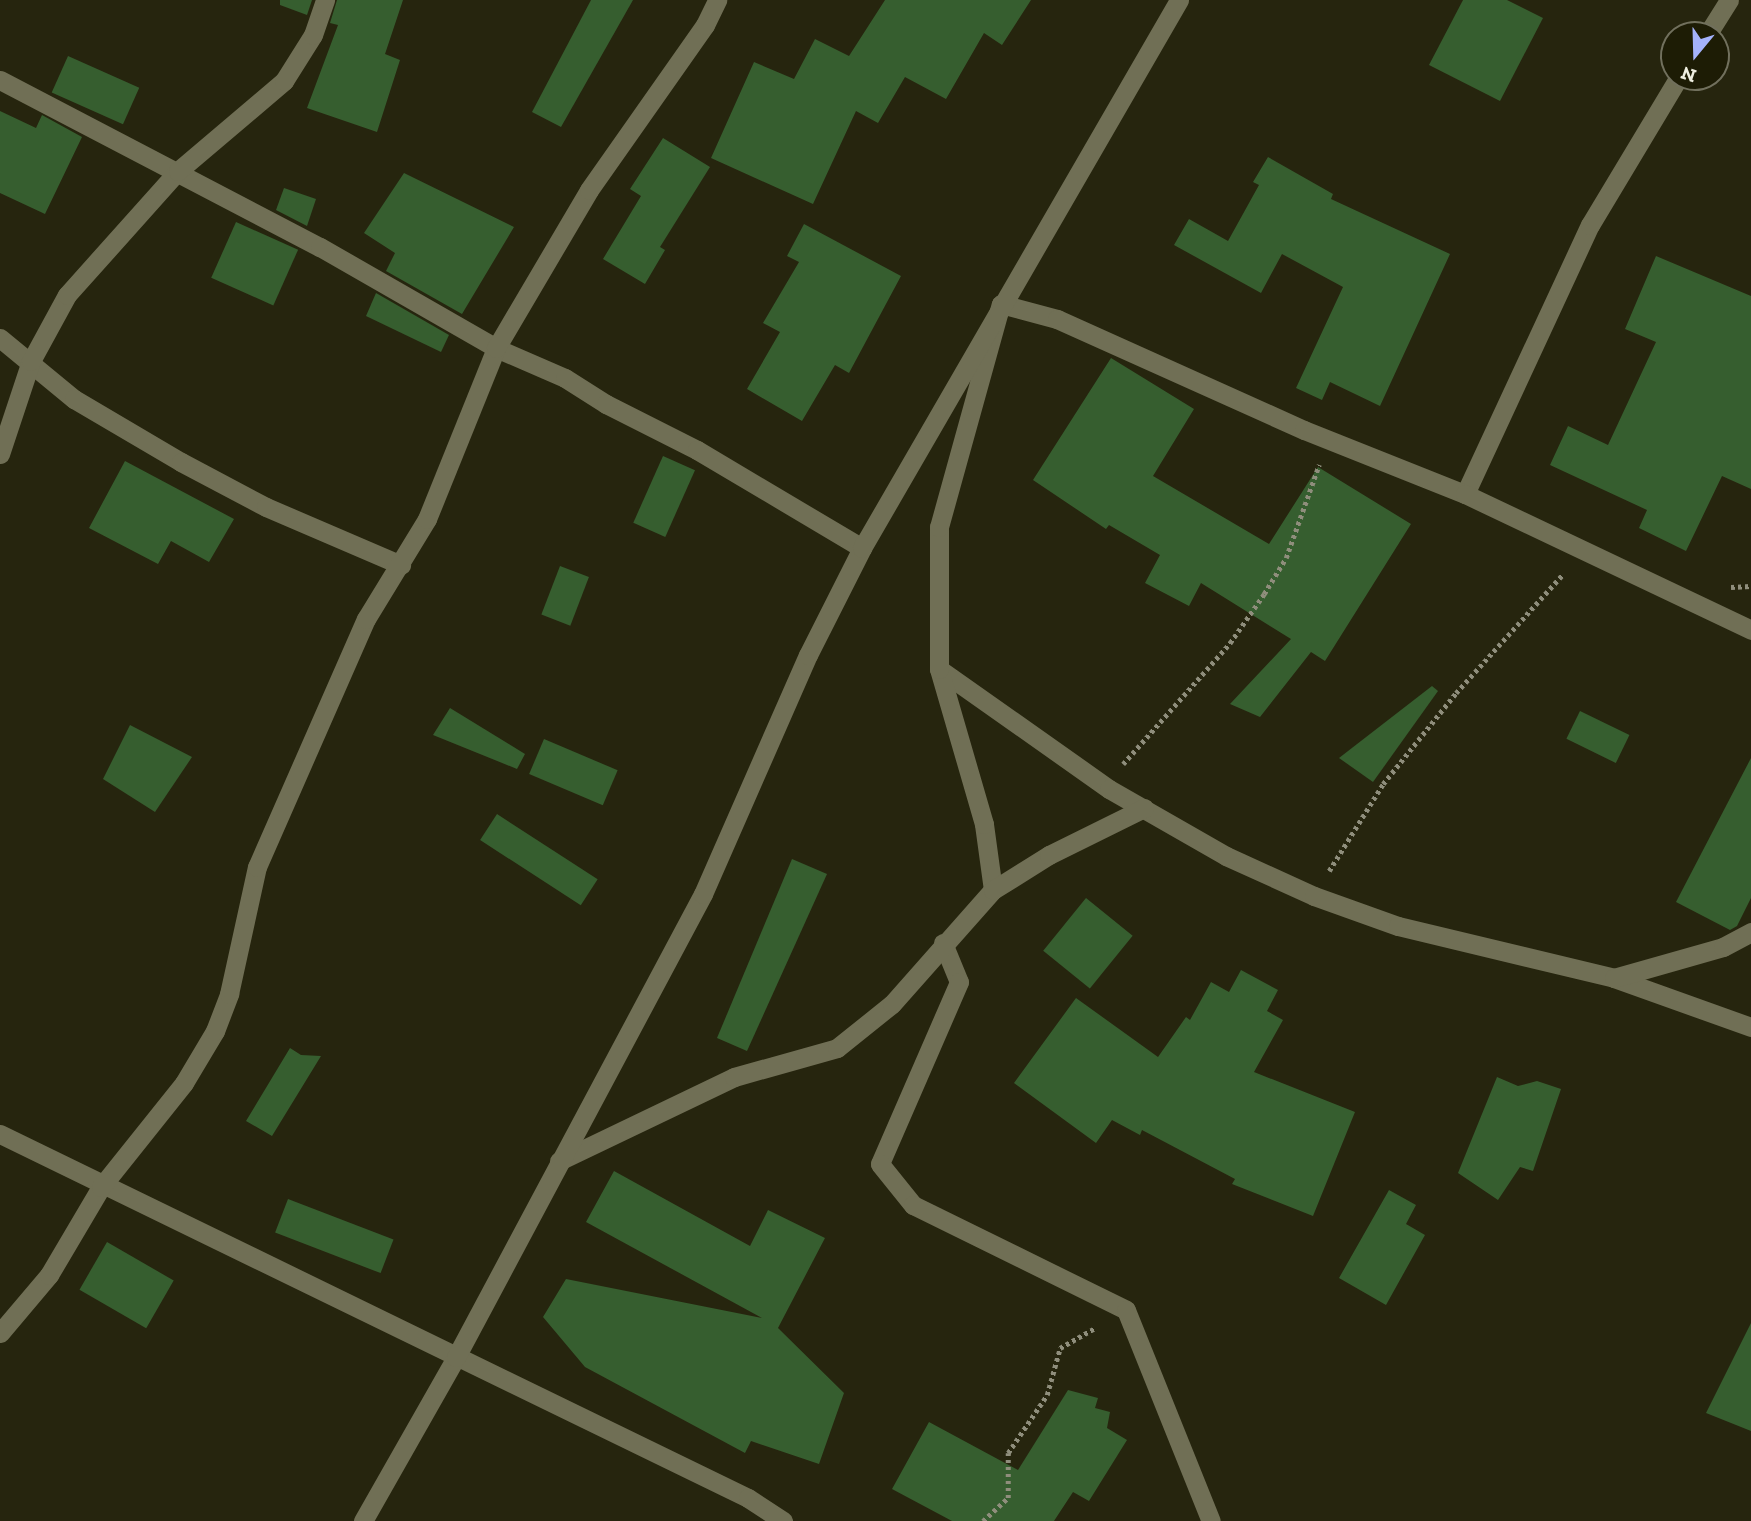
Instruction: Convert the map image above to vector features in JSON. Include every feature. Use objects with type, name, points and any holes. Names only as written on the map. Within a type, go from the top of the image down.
[{"type":"street","points":[[0,454],[31,361],[67,295],[178,171],[284,81],[309,43],[324,0]]},
{"type":"street","points":[[0,1333],[49,1275],[101,1187],[184,1083],[215,1031],[229,994],[257,867],[366,619],[427,519],[496,348],[589,190],[705,25],[717,0]]},
{"type":"street","points":[[363,1521],[456,1357],[703,894],[808,655],[862,548],[1179,0]]},
{"type":"street","points":[[1716,21],[1729,0]]},
{"type":"street","points":[[0,80],[178,171],[496,348],[565,378],[606,404],[697,450],[862,548]]},
{"type":"street","points":[[1465,494],[1590,225],[1671,91]]},
{"type":"street","points":[[1001,304],[1057,319],[1328,439],[1465,494],[1751,630]]},
{"type":"street","points":[[993,890],[984,824],[939,669],[940,527],[1001,304]]},
{"type":"street","points":[[0,338],[74,399],[181,462],[266,507],[401,565]]},
{"type":"street","points":[[939,669],[1103,785],[1226,856],[1314,896],[1398,926],[1614,978],[1751,1027]]},
{"type":"street","points":[[559,1160],[734,1077],[837,1048],[892,1004],[943,943],[993,890],[1049,855],[1144,808]]},
{"type":"street","points":[[1614,978],[1723,947],[1751,932]]},
{"type":"street","points":[[943,943],[959,982],[880,1164],[913,1205],[1126,1310],[1211,1521]]},
{"type":"street","points":[[0,1134],[101,1187],[748,1498],[783,1521]]},
{"type":"path","points":[[1103,785],[1230,643],[1264,594],[1286,558],[1328,439]]},
{"type":"path","points":[[1314,896],[1382,784],[1456,693],[1585,551]]},
{"type":"path","points":[[983,1521],[1008,1498],[1008,1453],[1047,1395],[1060,1348],[1126,1310]]},
{"type":"building","points":[[280,0],[312,0],[307,15],[280,5]]},
{"type":"building","points":[[337,0],[403,0],[385,54],[400,60],[377,132],[307,108],[338,25],[330,23]]},
{"type":"building","points":[[591,0],[633,0],[561,127],[532,112]]},
{"type":"building","points":[[885,0],[1031,0],[1002,45],[984,33],[946,99],[905,77],[878,123],[856,111],[813,204],[711,158],[754,62],[794,79],[815,39],[849,56]]},
{"type":"building","points":[[1463,0],[1507,0],[1543,18],[1500,101],[1429,65]]},
{"type":"building","points":[[68,56],[139,88],[123,124],[52,93]]},
{"type":"building","points":[[0,111],[36,128],[42,115],[82,137],[45,214],[0,193]]},
{"type":"building","points":[[663,138],[710,167],[660,247],[665,250],[645,284],[603,259],[641,196],[630,189]]},
{"type":"building","points":[[1268,157],[1333,194],[1331,199],[1450,254],[1380,406],[1330,382],[1322,400],[1296,388],[1343,287],[1282,254],[1261,293],[1174,245],[1189,219],[1228,241],[1259,185],[1253,182]]},
{"type":"building","points":[[404,173],[514,227],[462,314],[386,271],[395,253],[364,233]]},
{"type":"building","points":[[284,188],[316,199],[307,226],[276,210]]},
{"type":"building","points":[[236,222],[298,250],[273,305],[211,278]]},
{"type":"building","points":[[804,224],[901,276],[849,373],[835,365],[802,421],[747,389],[780,332],[763,323],[799,262],[787,256]]},
{"type":"building","points":[[1656,256],[1751,296],[1751,489],[1722,476],[1686,551],[1639,528],[1647,510],[1550,465],[1568,426],[1608,445],[1656,342],[1625,329]]},
{"type":"building","points":[[376,293],[449,335],[441,352],[366,316]]},
{"type":"building","points":[[1111,358],[1194,409],[1153,476],[1269,544],[1318,467],[1411,524],[1325,661],[1311,652],[1260,717],[1230,704],[1291,639],[1201,583],[1189,606],[1145,583],[1160,555],[1109,525],[1106,529],[1033,480]]},
{"type":"building","points":[[663,456],[695,470],[665,537],[633,523]]},
{"type":"building","points":[[125,461],[234,519],[209,562],[171,541],[158,564],[89,528]]},
{"type":"building","points":[[560,566],[589,577],[570,626],[541,615]]},
{"type":"building","points":[[1432,686],[1438,691],[1373,782],[1339,758]]},
{"type":"building","points":[[450,708],[525,754],[517,769],[433,735]]},
{"type":"building","points":[[1580,711],[1629,735],[1616,763],[1566,739]]},
{"type":"building","points":[[130,725],[192,757],[155,812],[103,779]]},
{"type":"building","points":[[544,739],[618,770],[603,805],[529,774]]},
{"type":"building","points":[[1751,758],[1751,898],[1737,926],[1730,930],[1676,902]]},
{"type":"building","points":[[497,814],[598,879],[581,905],[480,840]]},
{"type":"building","points":[[792,859],[827,874],[747,1051],[717,1038]]},
{"type":"building","points":[[1086,898],[1133,936],[1090,989],[1043,951]]},
{"type":"building","points":[[1241,970],[1278,990],[1267,1011],[1283,1020],[1254,1072],[1355,1112],[1313,1216],[1232,1184],[1235,1179],[1142,1130],[1140,1135],[1112,1120],[1096,1143],[1014,1083],[1076,998],[1158,1057],[1186,1017],[1190,1020],[1211,982],[1229,992]]},
{"type":"building","points":[[290,1048],[301,1055],[321,1056],[272,1136],[246,1121]]},
{"type":"building","points":[[1497,1077],[1518,1086],[1537,1081],[1561,1089],[1533,1171],[1520,1167],[1498,1200],[1458,1173]]},
{"type":"building","points":[[614,1171],[750,1246],[768,1210],[825,1238],[778,1328],[844,1393],[819,1464],[751,1441],[745,1453],[585,1367],[543,1317],[566,1279],[762,1318],[586,1222]]},
{"type":"building","points":[[1389,1190],[1416,1205],[1406,1224],[1425,1235],[1386,1305],[1339,1278]]},
{"type":"building","points":[[288,1199],[393,1239],[381,1273],[275,1233]]},
{"type":"building","points":[[107,1242],[174,1280],[146,1328],[80,1290]]},
{"type":"building","points":[[1751,1323],[1751,1431],[1706,1413]]},
{"type":"building","points":[[1068,1390],[1098,1398],[1095,1408],[1110,1412],[1107,1428],[1127,1440],[1089,1501],[1073,1492],[1054,1521],[952,1521],[892,1489],[929,1422],[1018,1470]]}]
